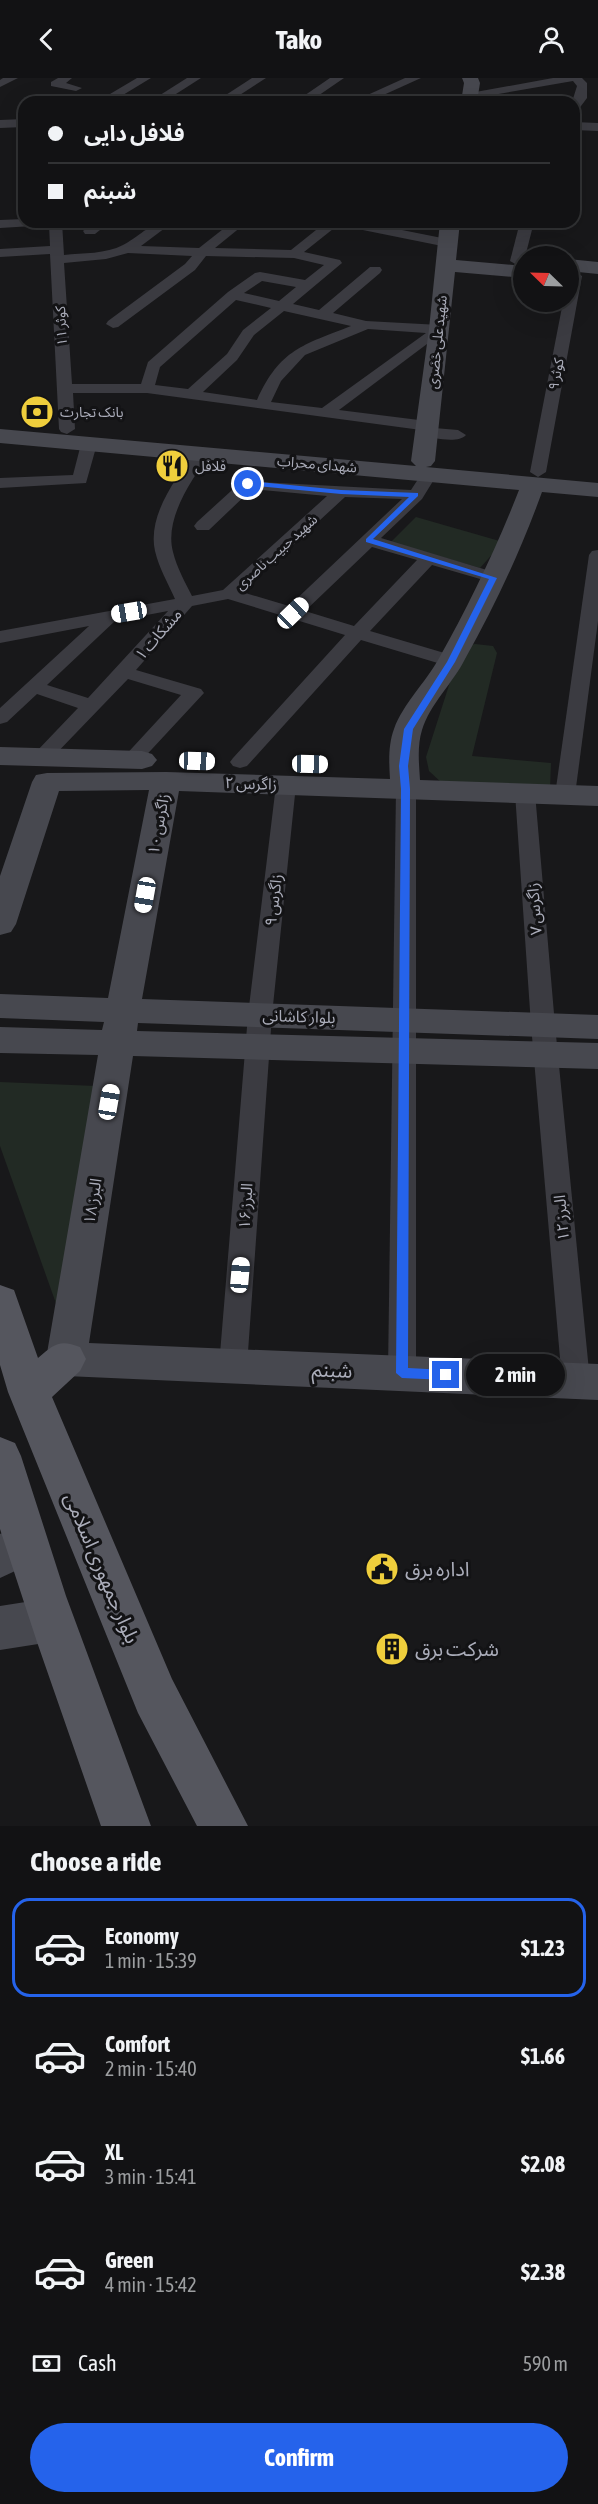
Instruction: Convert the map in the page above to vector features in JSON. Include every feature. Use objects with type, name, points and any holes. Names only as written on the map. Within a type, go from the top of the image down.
[{"type":"main road","name":"بلوار جمهوری اسلامی","points":[[0,1302],[29,1392],[155,1696],[223,1826]]},
{"type":"main road","points":[[29,1392],[66,1359]]},
{"type":"main road","points":[[0,1456],[12,1551],[51,1620],[126,1826]]},
{"type":"street","points":[[0,84],[12,78]]},
{"type":"street","points":[[64,95],[80,85],[55,84],[66,78]]},
{"type":"street","points":[[114,96],[145,78]]},
{"type":"street","points":[[166,96],[195,78]]},
{"type":"street","points":[[231,96],[260,78]]},
{"type":"street","points":[[310,96],[338,78]]},
{"type":"street","points":[[384,78],[403,81]]},
{"type":"street","points":[[371,96],[415,78]]},
{"type":"street","points":[[470,78],[472,83],[470,96]]},
{"type":"street","points":[[516,78],[540,95]]},
{"type":"street","points":[[483,96],[574,78],[583,85],[580,99]]},
{"type":"street","points":[[0,124],[18,123]]},
{"type":"street","points":[[580,126],[598,127]]},
{"type":"street","points":[[0,224],[18,223]]},
{"type":"street","name":"کوثر ۱۱","points":[[55,228],[67,429]]},
{"type":"street","points":[[90,231],[94,228]]},
{"type":"street","points":[[127,249],[157,228]]},
{"type":"street","points":[[113,324],[190,267],[202,252],[232,228]]},
{"type":"street","points":[[294,254],[326,228]]},
{"type":"street","points":[[391,228],[447,246],[513,263]]},
{"type":"street","points":[[524,246],[526,228]]},
{"type":"street","name":"شهید علی خضری","points":[[426,468],[427,429],[440,329],[447,246]]},
{"type":"street","points":[[0,253],[106,255],[127,249],[294,254],[335,263],[248,333],[246,340],[224,364],[192,394]]},
{"type":"street","points":[[579,271],[598,268]]},
{"type":"street","points":[[322,315],[375,270]]},
{"type":"street","points":[[579,274],[598,278]]},
{"type":"street","points":[[147,388],[153,365],[233,295],[260,276],[307,285]]},
{"type":"street","points":[[233,295],[366,325],[440,329]]},
{"type":"street","name":"کوثر ۹","points":[[535,478],[564,312]]},
{"type":"street","points":[[262,405],[274,379],[300,352],[366,325]]},
{"type":"street","points":[[325,413],[440,329]]},
{"type":"street","points":[[64,389],[147,388],[325,413],[458,435]]},
{"type":"street","name":"شهدای محراب","points":[[0,424],[535,478],[598,489]]},
{"type":"street","name":"شهدای محراب","points":[[0,436],[202,453],[426,468]]},
{"type":"street","points":[[0,483],[80,480],[89,444]]},
{"type":"street","name":"مشکات ۱","points":[[44,770],[92,706],[186,602],[163,548],[166,522],[177,490],[202,453]]},
{"type":"street","points":[[293,613],[416,495],[426,468]]},
{"type":"street","points":[[402,1373],[405,1036],[404,778],[408,729],[451,662],[494,578],[513,539],[535,478]]},
{"type":"street","name":"شهدای محراب","points":[[535,478],[598,478]]},
{"type":"street","name":"شهید حبیب ناصری","points":[[203,526],[248,484],[341,492]]},
{"type":"street","points":[[341,492],[416,495]]},
{"type":"street","name":"شهید حبیب ناصری","points":[[229,594],[341,492]]},
{"type":"street","points":[[368,540],[494,578]]},
{"type":"street","points":[[565,795],[598,555]]},
{"type":"street","points":[[240,762],[428,559]]},
{"type":"street","points":[[3,639],[229,594],[451,662]]},
{"type":"street","points":[[0,718],[110,616]]},
{"type":"street","points":[[124,672],[194,693],[132,759]]},
{"type":"street","points":[[33,687],[92,706]]},
{"type":"street","points":[[0,756],[44,770],[132,759],[240,762],[404,778]]},
{"type":"street","points":[[0,924],[44,770]]},
{"type":"street","name":"زاگرس ۲","points":[[44,770],[166,780],[286,785],[404,778],[525,793],[598,796]]},
{"type":"street","name":"زاگرس ۱۰","points":[[121,1027],[166,780]]},
{"type":"street","name":"زاگرس ۹","points":[[258,1031],[286,785]]},
{"type":"street","name":"زاگرس ۷","points":[[525,793],[544,1040]]},
{"type":"street","name":"بلوار کاشانی","points":[[0,1006],[121,1027]]},
{"type":"street","name":"بلوار کاشانی","points":[[0,1040],[121,1027],[544,1040],[598,1056]]},
{"type":"street","name":"البرز ۱۸","points":[[66,1359],[121,1027]]},
{"type":"street","name":"بلوار کاشانی","points":[[544,1040],[598,1027]]},
{"type":"street","name":"البرز ۱۶","points":[[233,1366],[258,1031]]},
{"type":"street","name":"البرز ۱۲","points":[[544,1040],[587,1381]]},
{"type":"street","name":"شبنم","points":[[66,1359],[587,1381]]},
{"type":"street","points":[[0,1628],[51,1620]]},
{"type":"shaded area","points":[[416,517],[503,542],[480,568],[391,542]]},
{"type":"shaded area","points":[[475,644],[493,646],[497,653],[472,756],[551,763],[550,789],[443,784],[429,771],[426,757],[459,654],[464,646]]},
{"type":"shaded area","points":[[0,1082],[96,1086],[58,1309],[0,1146]]},
{"type":"place","name":"بانک تجارت","points":[[37,412]]},
{"type":"place","name":"فلافل","points":[[172,466]]},
{"type":"place","name":"اداره برق","points":[[382,1569]]},
{"type":"place","name":"شرکت برق","points":[[392,1649]]},
{"type":"route","points":[[248,484],[341,492],[416,495],[368,540],[494,578],[451,662],[408,729],[403,766],[406,789],[406,1020],[402,1373],[446,1375]]}]
